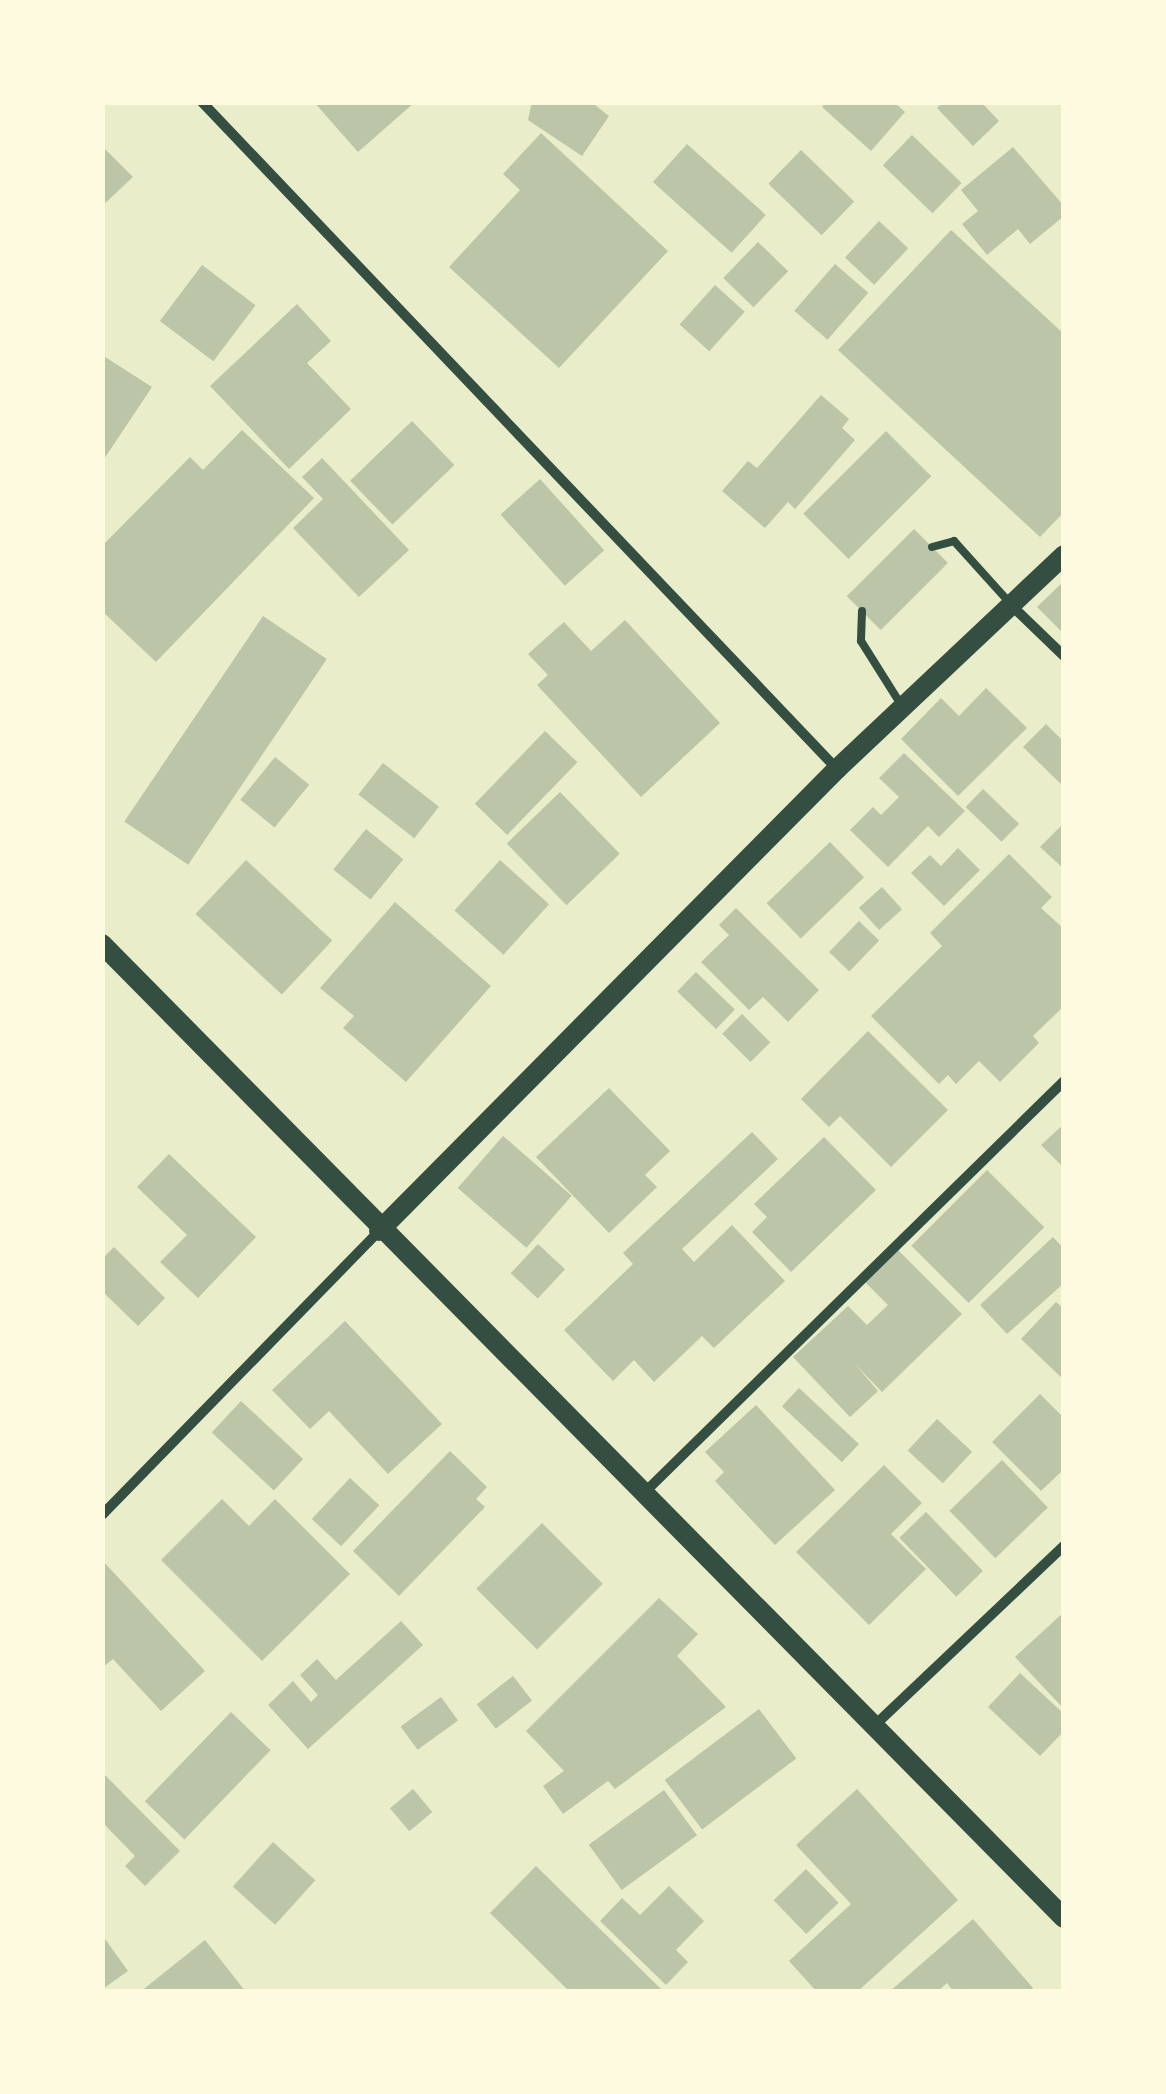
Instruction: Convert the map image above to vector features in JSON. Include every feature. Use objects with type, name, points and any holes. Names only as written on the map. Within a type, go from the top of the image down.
[{"type":"main road","points":[[379,1231],[838,769],[1064,555]]},
{"type":"main road","points":[[102,944],[379,1231],[1064,1918]]},
{"type":"street","points":[[202,102],[838,769]]},
{"type":"street","points":[[1012,605],[1064,656]]},
{"type":"street","points":[[642,1494],[1064,1081]]},
{"type":"street","points":[[102,1515],[379,1231]]},
{"type":"street","points":[[873,1727],[1064,1546]]},
{"type":"lane","points":[[932,547],[954,541],[1012,605]]},
{"type":"lane","points":[[862,611],[860,640],[903,707]]},
{"type":"building","points":[[314,102],[415,102],[358,152]]},
{"type":"building","points":[[532,102],[591,102],[609,116],[582,156],[528,120]]},
{"type":"building","points":[[826,102],[894,102],[905,112],[871,151],[822,107]]},
{"type":"building","points":[[943,102],[981,102],[999,121],[973,146],[937,108]]},
{"type":"building","points":[[541,133],[668,251],[559,368],[449,267],[520,190],[503,174]]},
{"type":"building","points":[[912,135],[962,183],[932,213],[883,165]]},
{"type":"building","points":[[687,144],[766,215],[732,253],[653,182]]},
{"type":"building","points":[[102,146],[133,177],[102,206]]},
{"type":"building","points":[[1013,147],[1064,206],[1064,216],[1030,244],[1018,229],[987,255],[962,224],[978,211],[961,190]]},
{"type":"building","points":[[801,150],[854,201],[822,235],[768,184]]},
{"type":"building","points":[[879,221],[908,248],[874,285],[845,258]]},
{"type":"building","points":[[951,230],[1064,334],[1064,512],[1040,537],[838,350]]},
{"type":"building","points":[[758,242],[788,271],[753,307],[723,278]]},
{"type":"building","points":[[835,264],[868,293],[828,340],[794,311]]},
{"type":"building","points":[[202,265],[256,305],[213,361],[160,321]]},
{"type":"building","points":[[715,285],[745,312],[709,351],[680,324]]},
{"type":"building","points":[[297,304],[331,341],[307,363],[351,409],[289,469],[210,386]]},
{"type":"building","points":[[102,355],[152,387],[102,462]]},
{"type":"building","points":[[821,395],[849,419],[842,428],[855,440],[795,509],[788,502],[765,528],[722,491],[748,461],[757,468]]},
{"type":"building","points":[[412,421],[454,465],[393,525],[350,481]]},
{"type":"building","points":[[242,430],[314,498],[156,662],[102,611],[102,546],[190,457],[203,470]]},
{"type":"building","points":[[886,431],[931,476],[849,559],[803,514]]},
{"type":"building","points":[[322,458],[409,550],[359,597],[293,528],[323,499],[302,477]]},
{"type":"building","points":[[540,479],[604,550],[565,586],[501,514]]},
{"type":"building","points":[[914,529],[948,563],[881,630],[847,596]]},
{"type":"building","points":[[1064,581],[1064,634],[1037,607]]},
{"type":"building","points":[[263,616],[327,659],[188,865],[124,822]]},
{"type":"building","points":[[625,620],[720,723],[641,797],[537,685],[548,675],[528,654],[564,622],[591,651]]},
{"type":"building","points":[[986,688],[1027,728],[958,796],[901,739],[941,698],[959,716]]},
{"type":"building","points":[[1046,724],[1064,742],[1064,787],[1023,747]]},
{"type":"building","points":[[545,731],[577,762],[507,835],[475,804]]},
{"type":"building","points":[[904,753],[965,811],[939,837],[928,826],[888,867],[850,830],[873,807],[881,815],[899,797],[879,778]]},
{"type":"building","points":[[275,757],[309,785],[275,827],[240,800]]},
{"type":"building","points":[[383,763],[439,807],[414,838],[358,795]]},
{"type":"building","points":[[983,789],[1019,824],[1002,842],[966,807]]},
{"type":"building","points":[[560,792],[620,854],[567,905],[507,843]]},
{"type":"building","points":[[1064,823],[1064,869],[1040,847]]},
{"type":"building","points":[[366,829],[403,859],[371,900],[333,869]]},
{"type":"building","points":[[830,842],[864,877],[801,938],[767,903]]},
{"type":"building","points":[[958,848],[980,870],[944,906],[911,873],[930,855],[941,866]]},
{"type":"building","points":[[1009,854],[1052,897],[1041,908],[1064,929],[1064,1006],[1033,1036],[1039,1043],[1000,1082],[979,1061],[956,1084],[948,1075],[939,1084],[871,1016],[942,946],[930,933]]},
{"type":"building","points":[[246,860],[332,940],[282,995],[196,914]]},
{"type":"building","points":[[500,860],[549,904],[504,955],[454,911]]},
{"type":"building","points":[[882,887],[902,909],[879,930],[859,908]]},
{"type":"building","points":[[395,902],[491,986],[406,1082],[343,1028],[354,1016],[320,988]]},
{"type":"building","points":[[736,908],[819,990],[788,1022],[763,997],[749,1010],[701,962],[729,935],[719,925]]},
{"type":"building","points":[[859,921],[879,940],[849,971],[829,952]]},
{"type":"building","points":[[696,972],[735,1010],[716,1029],[677,991]]},
{"type":"building","points":[[742,1014],[770,1042],[750,1062],[722,1034]]},
{"type":"building","points":[[868,1031],[948,1110],[891,1167],[840,1116],[829,1127],[801,1099]]},
{"type":"building","points":[[609,1088],[670,1151],[645,1175],[657,1187],[609,1233],[536,1157]]},
{"type":"building","points":[[1064,1124],[1064,1168],[1041,1145]]},
{"type":"building","points":[[752,1132],[778,1159],[682,1249],[694,1262],[732,1225],[785,1281],[714,1348],[702,1336],[654,1382],[634,1360],[613,1381],[564,1330],[633,1264],[623,1253]]},
{"type":"building","points":[[503,1136],[572,1196],[526,1248],[458,1188]]},
{"type":"building","points":[[824,1137],[876,1190],[791,1272],[752,1232],[767,1217],[754,1204]]},
{"type":"building","points":[[169,1154],[256,1237],[198,1298],[160,1262],[187,1235],[137,1187]]},
{"type":"building","points":[[987,1170],[1044,1227],[969,1303],[911,1246]]},
{"type":"building","points":[[1053,1237],[1064,1249],[1064,1283],[1007,1334],[980,1305]]},
{"type":"building","points":[[538,1244],[565,1269],[538,1298],[511,1273]]},
{"type":"building","points":[[114,1247],[165,1298],[138,1326],[102,1291],[102,1259]]},
{"type":"building","points":[[898,1250],[962,1314],[882,1392],[855,1364],[878,1391],[850,1417],[793,1357],[848,1306],[867,1325],[888,1305],[865,1282]]},
{"type":"building","points":[[1056,1302],[1064,1309],[1064,1380],[1021,1339]]},
{"type":"building","points":[[345,1321],[442,1424],[388,1474],[329,1411],[310,1429],[272,1390]]},
{"type":"building","points":[[799,1388],[859,1444],[842,1462],[782,1406]]},
{"type":"building","points":[[1040,1394],[1064,1418],[1064,1469],[1041,1491],[992,1442]]},
{"type":"building","points":[[241,1401],[303,1459],[274,1490],[212,1432]]},
{"type":"building","points":[[756,1405],[835,1490],[775,1545],[715,1481],[724,1472],[705,1452]]},
{"type":"building","points":[[937,1419],[972,1452],[943,1483],[908,1450]]},
{"type":"building","points":[[450,1451],[487,1487],[476,1499],[485,1507],[399,1596],[353,1551]]},
{"type":"building","points":[[1002,1460],[1048,1507],[995,1558],[949,1511]]},
{"type":"building","points":[[884,1465],[922,1503],[891,1534],[926,1569],[869,1625],[796,1552]]},
{"type":"building","points":[[350,1478],[379,1505],[341,1546],[312,1519]]},
{"type":"building","points":[[222,1499],[249,1526],[275,1499],[350,1574],[262,1661],[161,1560]]},
{"type":"building","points":[[926,1512],[983,1571],[956,1597],[899,1538]]},
{"type":"building","points":[[542,1523],[603,1584],[537,1650],[476,1589]]},
{"type":"building","points":[[102,1560],[205,1671],[161,1711],[113,1659],[102,1668]]},
{"type":"building","points":[[659,1598],[698,1634],[677,1656],[726,1707],[615,1789],[608,1781],[563,1814],[543,1786],[564,1771],[526,1731]]},
{"type":"building","points":[[1064,1612],[1064,1709],[1015,1657]]},
{"type":"building","points":[[401,1621],[423,1645],[308,1749],[268,1705],[293,1681],[311,1702],[318,1695],[300,1675],[317,1659],[336,1680]]},
{"type":"building","points":[[1020,1673],[1064,1714],[1064,1731],[1040,1756],[988,1707]]},
{"type":"building","points":[[513,1676],[532,1700],[496,1729],[477,1704]]},
{"type":"building","points":[[441,1697],[458,1720],[418,1750],[401,1726]]},
{"type":"building","points":[[759,1709],[796,1759],[702,1830],[665,1780]]},
{"type":"building","points":[[231,1712],[271,1750],[184,1839],[145,1801]]},
{"type":"building","points":[[102,1772],[180,1851],[145,1886],[125,1866],[135,1856],[102,1822]]},
{"type":"building","points":[[413,1789],[432,1812],[409,1831],[390,1808]]},
{"type":"building","points":[[857,1789],[958,1900],[857,1992],[817,1992],[789,1961],[851,1904],[796,1845]]},
{"type":"building","points":[[664,1790],[697,1835],[622,1890],[589,1845]]},
{"type":"building","points":[[273,1842],[315,1880],[275,1925],[233,1887]]},
{"type":"building","points":[[536,1866],[664,1992],[570,1992],[490,1913]]},
{"type":"building","points":[[806,1869],[839,1903],[806,1934],[774,1900]]},
{"type":"building","points":[[669,1886],[704,1921],[676,1950],[688,1962],[666,1985],[600,1921],[622,1898],[640,1915]]},
{"type":"building","points":[[973,1919],[1033,1988],[1028,1992],[954,1992],[947,1983],[937,1992],[889,1992]]},
{"type":"building","points":[[105,1939],[128,1971],[104,1988],[102,1941]]},
{"type":"building","points":[[205,1940],[246,1992],[140,1992]]}]
